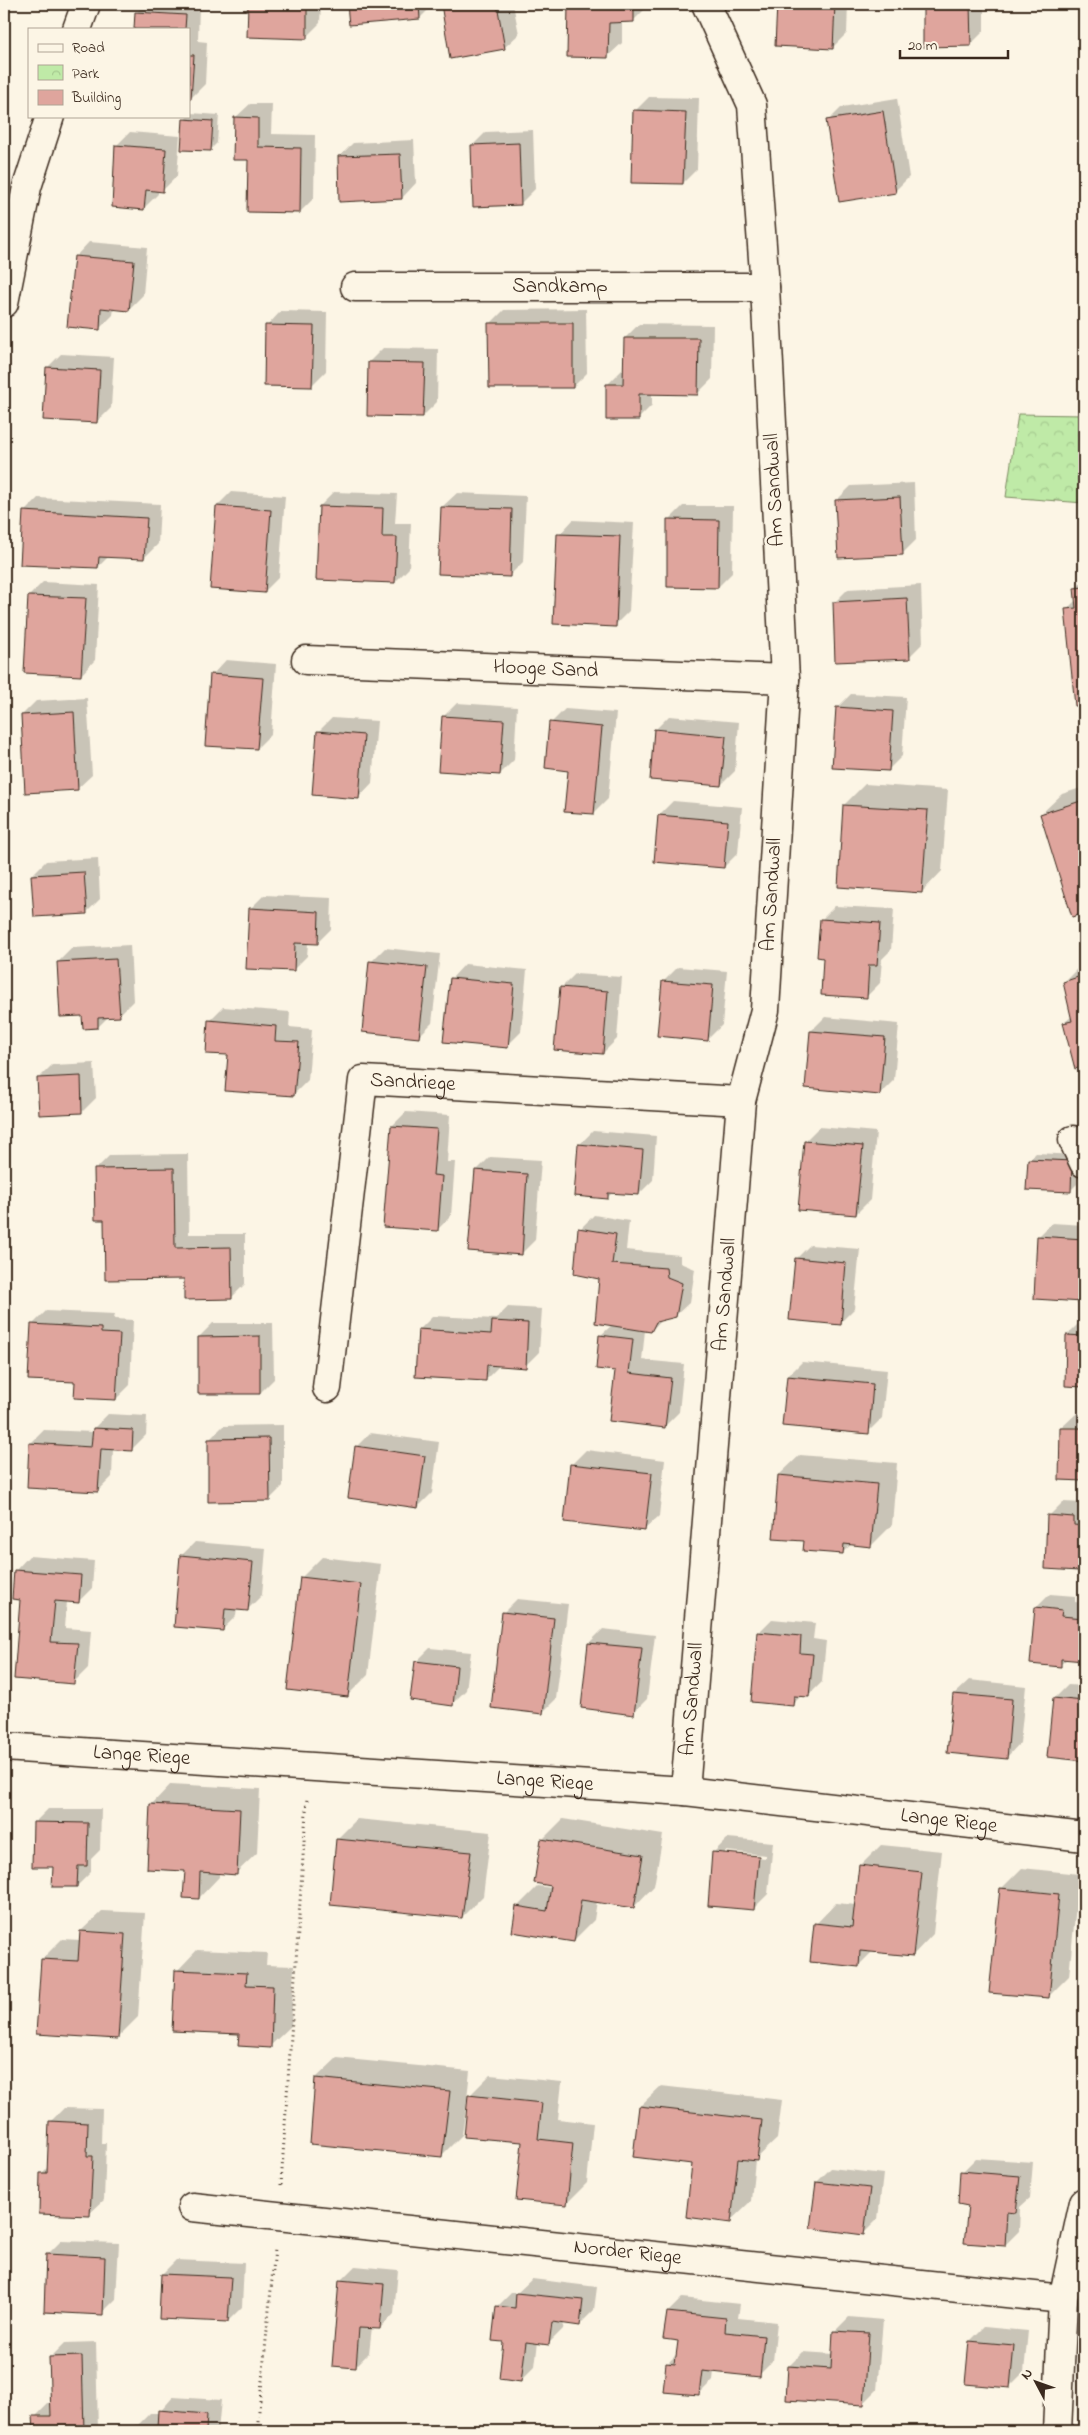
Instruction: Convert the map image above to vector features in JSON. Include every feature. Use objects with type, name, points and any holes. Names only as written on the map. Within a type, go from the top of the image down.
[{"type":"street","points":[[77,28],[86,4]]},
{"type":"street","name":"Am Sandwall","points":[[685,1791],[741,1101],[765,1010],[785,679],[765,287],[752,105],[706,4]]},
{"type":"street","points":[[4,302],[15,187],[49,118]]},
{"type":"street","name":"Sandkamp","points":[[355,287],[765,287]]},
{"type":"street","name":"Hooge Sand","points":[[306,660],[785,679]]},
{"type":"street","name":"Sandriege","points":[[327,1388],[363,1080],[741,1101]]},
{"type":"street","name":"Lange Riege","points":[[4,1747],[685,1791],[1084,1837]]},
{"type":"street","points":[[1057,2431],[1063,2299],[1084,2202]]},
{"type":"street","name":"Norder Riege","points":[[192,2207],[1063,2299]]},
{"type":"path","points":[[257,2431],[279,2216],[309,1767]]},
{"type":"green space","points":[[1018,414],[1084,415],[1084,503],[1006,497]]},
{"type":"building","points":[[248,4],[307,4],[307,39],[247,37]]},
{"type":"building","points":[[347,4],[419,4],[420,19],[349,25]]},
{"type":"building","points":[[441,4],[497,4],[505,49],[450,59]]},
{"type":"building","points":[[568,4],[634,4],[634,22],[609,23],[608,58],[567,57]]},
{"type":"building","points":[[777,4],[835,4],[833,49],[775,46]]},
{"type":"building","points":[[923,4],[970,4],[971,46],[923,47]]},
{"type":"building","points":[[135,12],[186,15],[185,28],[134,28]]},
{"type":"building","points":[[190,55],[194,55],[191,99]]},
{"type":"building","points":[[633,110],[686,112],[683,184],[631,183]]},
{"type":"building","points":[[883,111],[896,193],[839,202],[826,120]]},
{"type":"building","points":[[234,117],[258,118],[258,147],[301,148],[300,213],[247,212],[248,160],[233,160]]},
{"type":"building","points":[[183,119],[213,121],[211,151],[181,150]]},
{"type":"building","points":[[519,143],[521,205],[473,207],[471,145]]},
{"type":"building","points":[[115,145],[166,149],[163,192],[146,190],[144,210],[112,207]]},
{"type":"building","points":[[400,154],[402,199],[339,202],[338,156]]},
{"type":"building","points":[[74,256],[134,261],[129,311],[101,308],[100,330],[67,327]]},
{"type":"building","points":[[488,323],[573,323],[573,388],[489,388]]},
{"type":"building","points":[[265,325],[314,326],[312,387],[264,386]]},
{"type":"building","points":[[624,338],[699,338],[698,395],[639,394],[639,420],[606,420],[606,384],[623,384]]},
{"type":"building","points":[[368,362],[425,363],[423,417],[367,416]]},
{"type":"building","points":[[46,367],[100,370],[97,423],[43,420]]},
{"type":"building","points":[[900,497],[903,555],[838,558],[835,500]]},
{"type":"building","points":[[216,506],[271,510],[265,593],[210,589]]},
{"type":"building","points":[[319,506],[383,508],[382,537],[397,537],[395,583],[316,580]]},
{"type":"building","points":[[441,507],[512,509],[510,577],[438,574]]},
{"type":"building","points":[[23,511],[147,518],[144,559],[99,557],[98,568],[20,565]]},
{"type":"building","points":[[667,519],[719,520],[718,588],[667,587]]},
{"type":"building","points":[[557,534],[620,536],[616,627],[553,624]]},
{"type":"building","points":[[1084,587],[1084,706],[1075,706],[1065,609],[1076,608],[1074,588]]},
{"type":"building","points":[[28,596],[86,598],[81,676],[24,673]]},
{"type":"building","points":[[907,598],[910,659],[835,662],[833,602]]},
{"type":"building","points":[[210,674],[263,678],[257,749],[205,746]]},
{"type":"building","points":[[836,707],[893,711],[889,771],[832,768]]},
{"type":"building","points":[[74,712],[78,790],[25,793],[21,715]]},
{"type":"building","points":[[442,716],[504,720],[500,775],[438,771]]},
{"type":"building","points":[[549,722],[602,727],[594,814],[564,812],[568,771],[545,768]]},
{"type":"building","points":[[654,729],[726,736],[721,786],[650,780]]},
{"type":"building","points":[[317,731],[364,735],[359,799],[312,795]]},
{"type":"building","points":[[1084,800],[1084,913],[1072,917],[1040,814]]},
{"type":"building","points":[[843,805],[928,810],[922,893],[838,887]]},
{"type":"building","points":[[658,815],[728,821],[724,868],[654,862]]},
{"type":"building","points":[[84,872],[87,914],[34,917],[31,875]]},
{"type":"building","points":[[249,908],[319,912],[318,944],[295,943],[294,971],[246,969]]},
{"type":"building","points":[[820,919],[880,923],[877,965],[869,965],[867,998],[821,995],[823,958],[817,957]]},
{"type":"building","points":[[116,959],[120,1017],[98,1018],[98,1028],[83,1029],[82,1016],[60,1017],[57,962]]},
{"type":"building","points":[[369,961],[427,967],[419,1038],[362,1032]]},
{"type":"building","points":[[1084,975],[1084,1066],[1075,1069],[1063,1023],[1072,1021],[1063,982]]},
{"type":"building","points":[[450,978],[514,984],[508,1048],[443,1042]]},
{"type":"building","points":[[662,981],[713,985],[708,1041],[657,1036]]},
{"type":"building","points":[[560,987],[608,991],[603,1054],[554,1050]]},
{"type":"building","points":[[208,1020],[276,1026],[275,1041],[299,1042],[294,1096],[225,1091],[228,1055],[206,1054]]},
{"type":"building","points":[[810,1031],[885,1037],[880,1095],[805,1088]]},
{"type":"building","points":[[81,1076],[82,1113],[39,1115],[37,1078]]},
{"type":"building","points":[[391,1126],[437,1129],[433,1175],[442,1176],[438,1231],[383,1227]]},
{"type":"building","points":[[804,1141],[863,1146],[856,1215],[798,1210]]},
{"type":"building","points":[[578,1144],[643,1150],[639,1195],[608,1193],[608,1199],[574,1196]]},
{"type":"building","points":[[1028,1159],[1072,1161],[1071,1192],[1026,1190]]},
{"type":"building","points":[[174,1168],[175,1248],[231,1247],[232,1299],[184,1300],[184,1279],[105,1280],[104,1220],[95,1220],[94,1169]]},
{"type":"building","points":[[475,1170],[527,1174],[522,1255],[468,1251]]},
{"type":"building","points":[[578,1228],[616,1234],[612,1264],[666,1268],[667,1277],[682,1283],[676,1317],[656,1322],[651,1332],[595,1323],[599,1279],[574,1274]]},
{"type":"building","points":[[1037,1236],[1084,1239],[1083,1302],[1034,1299]]},
{"type":"building","points":[[795,1258],[846,1263],[841,1325],[789,1320]]},
{"type":"building","points":[[492,1321],[528,1323],[526,1368],[487,1365],[486,1381],[415,1377],[418,1329],[491,1334]]},
{"type":"building","points":[[31,1324],[101,1328],[101,1333],[120,1334],[116,1400],[74,1398],[75,1382],[28,1380]]},
{"type":"building","points":[[599,1335],[633,1339],[629,1373],[671,1378],[665,1428],[609,1421],[615,1371],[596,1369]]},
{"type":"building","points":[[1066,1335],[1084,1336],[1084,1387],[1065,1386]]},
{"type":"building","points":[[260,1336],[260,1394],[198,1394],[198,1337]]},
{"type":"building","points":[[787,1376],[873,1384],[869,1434],[782,1426]]},
{"type":"building","points":[[93,1428],[133,1430],[132,1451],[101,1449],[98,1492],[27,1488],[29,1443],[91,1447]]},
{"type":"building","points":[[1060,1428],[1084,1428],[1084,1481],[1059,1480]]},
{"type":"building","points":[[269,1438],[270,1501],[208,1502],[208,1439]]},
{"type":"building","points":[[355,1446],[425,1456],[418,1508],[348,1498]]},
{"type":"building","points":[[570,1464],[652,1473],[645,1531],[564,1522]]},
{"type":"building","points":[[778,1475],[877,1484],[871,1547],[844,1544],[843,1554],[803,1551],[804,1541],[773,1539]]},
{"type":"building","points":[[1047,1515],[1074,1517],[1074,1525],[1084,1526],[1084,1564],[1079,1564],[1079,1571],[1045,1569]]},
{"type":"building","points":[[180,1555],[253,1562],[248,1611],[225,1609],[223,1631],[174,1627]]},
{"type":"building","points":[[14,1570],[81,1575],[79,1603],[55,1601],[51,1642],[78,1643],[74,1684],[14,1679],[20,1600],[12,1599]]},
{"type":"building","points":[[300,1577],[361,1584],[348,1697],[287,1690]]},
{"type":"building","points":[[1035,1607],[1062,1610],[1061,1616],[1084,1618],[1084,1661],[1061,1659],[1061,1667],[1030,1664]]},
{"type":"building","points":[[502,1612],[554,1618],[543,1714],[491,1708]]},
{"type":"building","points":[[757,1632],[801,1636],[800,1653],[813,1654],[809,1697],[794,1696],[793,1706],[751,1702]]},
{"type":"building","points":[[588,1643],[642,1648],[634,1715],[581,1708]]},
{"type":"building","points":[[415,1661],[457,1666],[453,1706],[410,1700]]},
{"type":"building","points":[[953,1694],[1012,1699],[1007,1759],[947,1753]]},
{"type":"building","points":[[1053,1698],[1084,1701],[1084,1761],[1047,1757]]},
{"type":"building","points":[[150,1804],[240,1809],[237,1875],[200,1872],[199,1899],[183,1898],[185,1871],[147,1869]]},
{"type":"building","points":[[33,1822],[88,1823],[87,1866],[78,1866],[77,1887],[52,1887],[53,1867],[32,1867]]},
{"type":"building","points":[[336,1839],[471,1852],[462,1918],[330,1905]]},
{"type":"building","points":[[541,1839],[643,1855],[634,1908],[581,1900],[574,1942],[512,1932],[516,1906],[547,1911],[551,1886],[534,1883]]},
{"type":"building","points":[[712,1852],[759,1856],[754,1910],[708,1906]]},
{"type":"building","points":[[859,1865],[922,1872],[913,1956],[860,1951],[859,1967],[810,1962],[814,1923],[852,1927]]},
{"type":"building","points":[[1000,1888],[1059,1894],[1049,1998],[989,1993]]},
{"type":"building","points":[[80,1931],[125,1934],[118,2039],[36,2034],[41,1959],[78,1961]]},
{"type":"building","points":[[175,1970],[247,1973],[246,1985],[273,1986],[271,2048],[238,2046],[239,2034],[172,2031]]},
{"type":"building","points":[[315,2078],[450,2091],[442,2157],[310,2144]]},
{"type":"building","points":[[468,2095],[542,2103],[538,2139],[573,2143],[567,2205],[516,2200],[522,2142],[464,2137]]},
{"type":"building","points":[[639,2106],[762,2120],[757,2161],[738,2159],[731,2223],[686,2217],[692,2164],[633,2157]]},
{"type":"building","points":[[49,2121],[88,2123],[87,2156],[93,2156],[90,2216],[39,2214],[40,2173],[47,2173]]},
{"type":"building","points":[[960,2171],[1020,2176],[1016,2213],[1007,2212],[1005,2246],[964,2243],[968,2206],[958,2204]]},
{"type":"building","points":[[816,2182],[870,2188],[864,2235],[810,2228]]},
{"type":"building","points":[[46,2254],[105,2257],[103,2315],[44,2312]]},
{"type":"building","points":[[161,2274],[231,2277],[228,2322],[159,2319]]},
{"type":"building","points":[[339,2280],[384,2284],[380,2329],[359,2328],[356,2368],[332,2366]]},
{"type":"building","points":[[516,2293],[583,2300],[580,2326],[552,2322],[549,2345],[526,2342],[521,2382],[499,2379],[503,2342],[492,2341],[496,2306],[515,2308]]},
{"type":"building","points":[[667,2312],[726,2318],[725,2332],[764,2336],[760,2377],[702,2371],[699,2395],[663,2392],[666,2363],[675,2364],[678,2341],[663,2339]]},
{"type":"building","points":[[833,2331],[869,2333],[864,2405],[786,2400],[788,2366],[831,2369]]},
{"type":"building","points":[[969,2341],[1014,2345],[1010,2388],[965,2384]]},
{"type":"building","points":[[82,2356],[84,2431],[34,2431],[33,2416],[51,2416],[49,2357]]},
{"type":"building","points":[[158,2410],[207,2414],[206,2431],[134,2431],[135,2426],[157,2428]]}]
